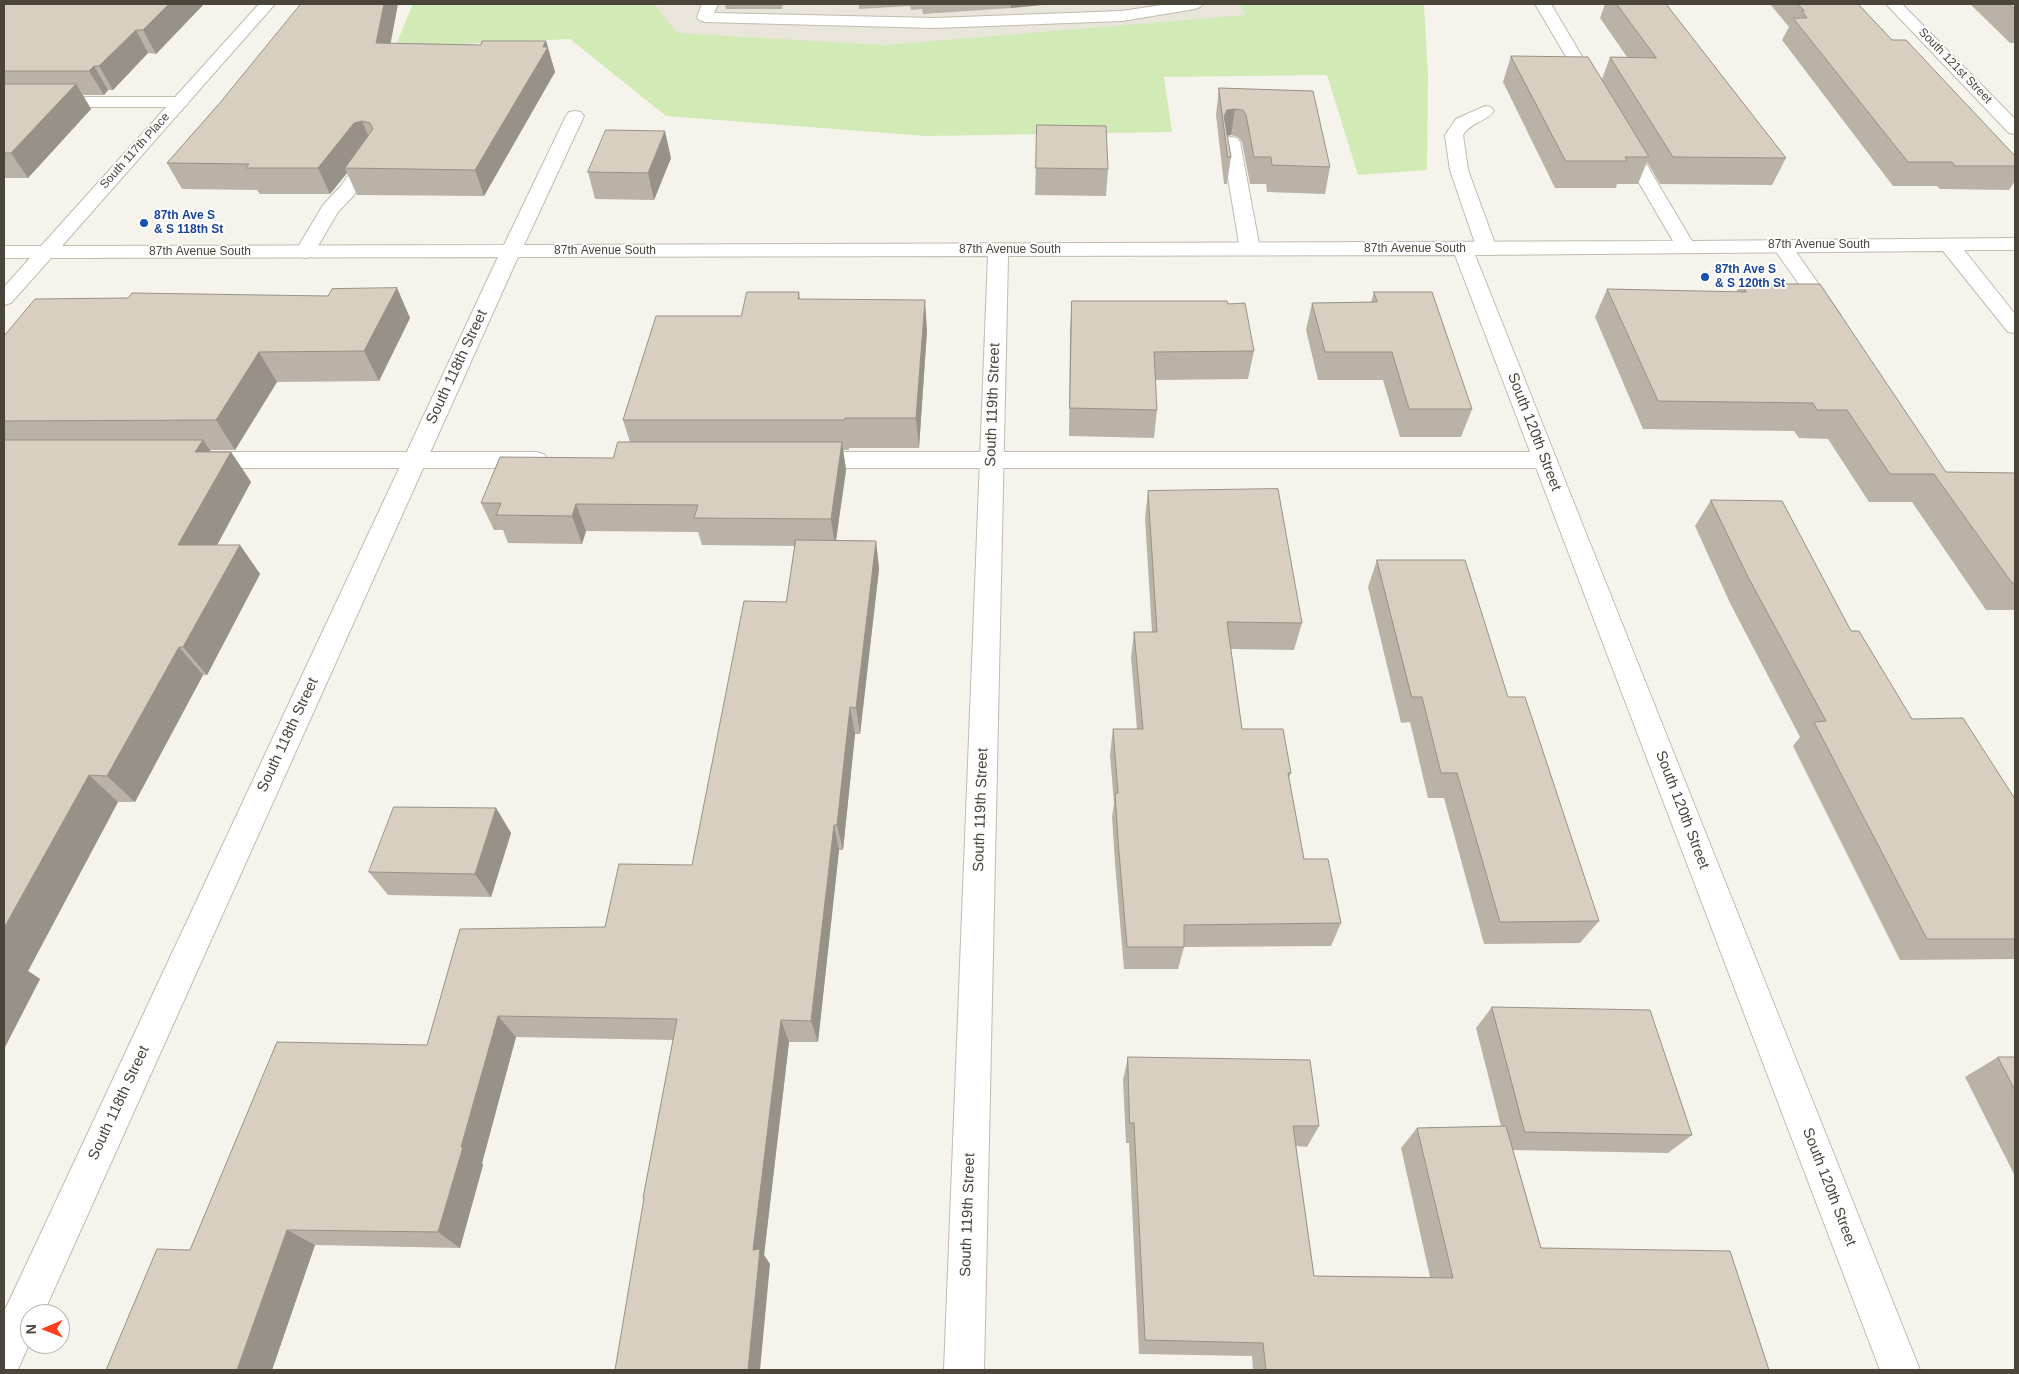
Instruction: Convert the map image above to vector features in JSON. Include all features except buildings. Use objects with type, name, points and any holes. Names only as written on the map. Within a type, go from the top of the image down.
[{"type":"street","name":"South 117th Place","points":[[4,299],[267,4]]},
{"type":"street","points":[[710,4],[705,17],[935,23],[1122,16],[1195,4]]},
{"type":"street","points":[[1543,4],[1602,104]]},
{"type":"street","name":"South 121st Street","points":[[1894,4],[2015,128]]},
{"type":"street","points":[[4,102],[180,102]]},
{"type":"street","name":"South 120th Street","points":[[1485,111],[1462,123],[1454,135],[1475,249],[1545,460],[1900,1370]]},
{"type":"street","name":"South 118th Street","points":[[4,1355],[511,251],[575,116]]},
{"type":"street","points":[[1617,129],[1686,247]]},
{"type":"street","points":[[1231,142],[1250,249]]},
{"type":"street","points":[[305,252],[330,210],[373,154]]},
{"type":"street","points":[[1948,244],[2015,327]]},
{"type":"street","name":"87th Avenue South","points":[[4,252],[1475,249],[2015,244]]},
{"type":"street","points":[[1782,246],[1843,333]]},
{"type":"street","name":"South 119th Street","points":[[964,1370],[998,250]]},
{"type":"street","points":[[180,460],[554,460]]},
{"type":"street","points":[[782,460],[1545,460]]},
{"type":"shaded area","points":[[645,4],[1244,4],[1256,45],[625,50]]},
{"type":"green space","points":[[413,4],[654,4],[677,33],[885,45],[1246,15],[1240,4],[1424,4],[1428,76],[1427,170],[1358,175],[1327,75],[1164,77],[1172,132],[926,136],[666,116],[570,39],[395,47]]},
{"type":"place","name":"87th Ave S & S 118th St","points":[[144,223]]},
{"type":"place","name":"87th Ave S & S 120th St","points":[[1705,277]]}]
